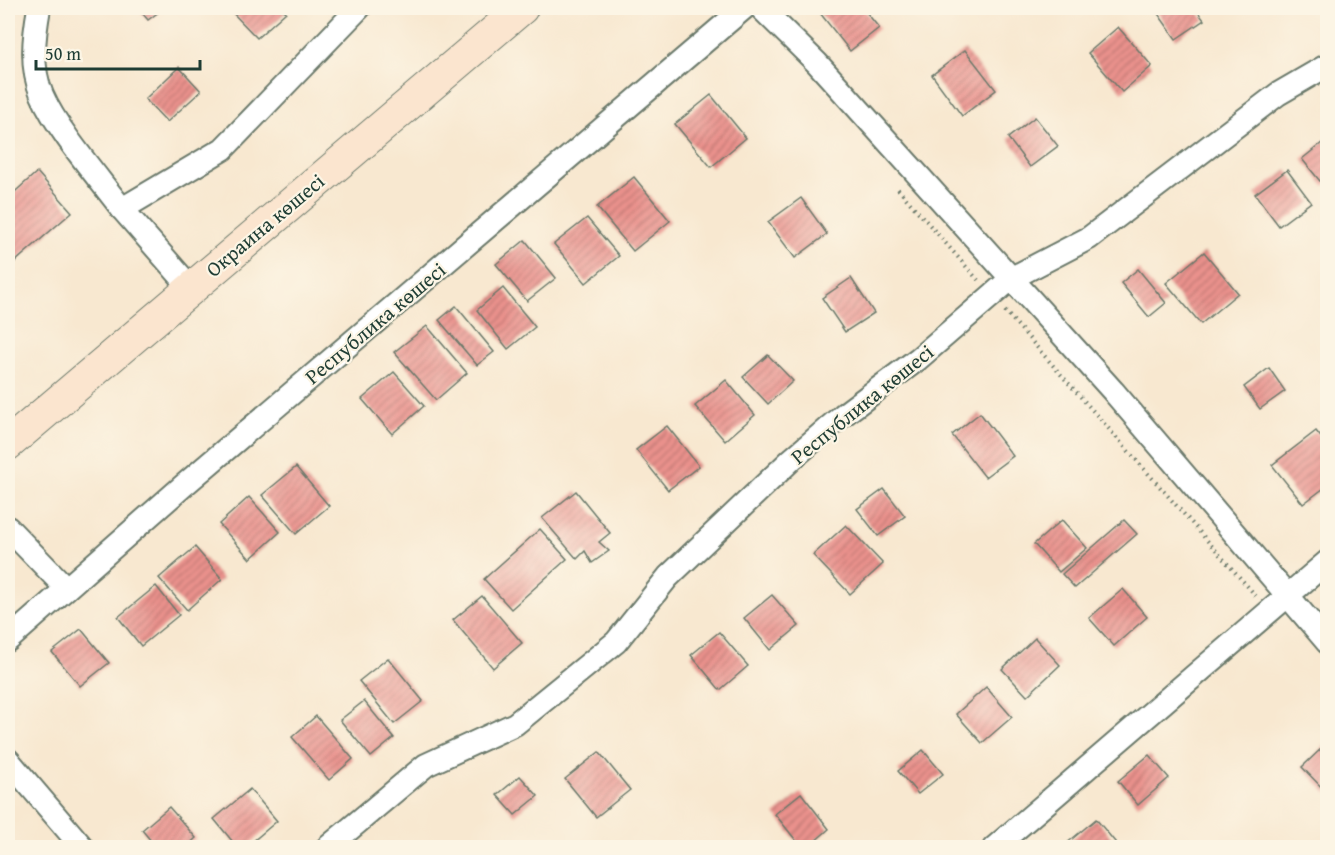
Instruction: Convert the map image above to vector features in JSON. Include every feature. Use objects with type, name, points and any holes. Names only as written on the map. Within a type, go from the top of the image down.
[{"type":"main road","name":"Окраина көшесі","points":[[8,444],[522,8]]},
{"type":"street","points":[[39,8],[34,62],[42,94],[70,140],[122,209],[191,288]]},
{"type":"street","points":[[122,209],[223,149],[359,8]]},
{"type":"street","name":"Республика көшесі","points":[[8,640],[183,486],[744,8]]},
{"type":"street","points":[[761,8],[817,63],[1113,391],[1285,596],[1328,643]]},
{"type":"street","name":"Республика көшесі","points":[[327,848],[426,765],[515,724],[616,642],[668,578],[783,467],[843,415],[918,359],[1012,278],[1089,238],[1278,94],[1328,65]]},
{"type":"street","points":[[8,528],[66,588]]},
{"type":"street","points":[[994,848],[1328,561]]},
{"type":"street","points":[[8,760],[83,848]]},
{"type":"building","points":[[138,8],[164,8],[148,20]]},
{"type":"building","points":[[228,8],[282,8],[286,12],[257,38]]},
{"type":"building","points":[[816,8],[863,8],[879,28],[850,51]]},
{"type":"building","points":[[1154,8],[1195,8],[1204,20],[1176,39]]},
{"type":"building","points":[[1118,27],[1152,66],[1122,92],[1088,53]]},
{"type":"building","points":[[965,50],[996,90],[962,116],[932,75]]},
{"type":"building","points":[[179,67],[201,91],[167,122],[145,99]]},
{"type":"building","points":[[711,95],[746,138],[711,167],[675,124]]},
{"type":"building","points":[[1035,117],[1058,146],[1030,167],[1008,138]]},
{"type":"building","points":[[1328,138],[1328,183],[1324,186],[1302,159]]},
{"type":"building","points":[[1287,170],[1311,202],[1279,226],[1255,194]]},
{"type":"building","points":[[37,172],[72,212],[8,268],[8,198]]},
{"type":"building","points":[[634,177],[670,221],[633,251],[597,207]]},
{"type":"building","points":[[801,198],[827,234],[795,258],[768,222]]},
{"type":"building","points":[[587,218],[619,256],[586,283],[554,244]]},
{"type":"building","points":[[525,240],[556,278],[527,301],[496,264]]},
{"type":"building","points":[[1204,252],[1238,293],[1201,324],[1166,283]]},
{"type":"building","points":[[1138,269],[1166,303],[1149,317],[1121,283]]},
{"type":"building","points":[[851,278],[874,313],[845,332],[822,298]]},
{"type":"building","points":[[503,288],[535,327],[508,349],[477,310]]},
{"type":"building","points":[[456,306],[494,352],[477,365],[439,320]]},
{"type":"building","points":[[427,326],[467,373],[436,400],[394,352]]},
{"type":"building","points":[[768,355],[793,381],[768,404],[743,377]]},
{"type":"building","points":[[1269,368],[1285,391],[1260,409],[1244,387]]},
{"type":"building","points":[[394,372],[424,406],[392,434],[362,399]]},
{"type":"building","points":[[726,380],[755,415],[725,441],[695,406]]},
{"type":"building","points":[[980,413],[1013,456],[985,477],[952,435]]},
{"type":"building","points":[[667,426],[699,466],[668,490],[636,450]]},
{"type":"building","points":[[1316,431],[1328,446],[1328,485],[1303,504],[1272,465]]},
{"type":"building","points":[[296,467],[329,506],[296,534],[262,495]]},
{"type":"building","points":[[884,489],[905,516],[878,536],[857,509]]},
{"type":"building","points":[[576,491],[610,533],[599,542],[609,551],[592,563],[585,551],[577,559],[542,518]]},
{"type":"building","points":[[249,497],[280,532],[250,559],[219,524]]},
{"type":"building","points":[[1062,520],[1087,548],[1059,572],[1034,544]]},
{"type":"building","points":[[1124,520],[1137,534],[1075,588],[1062,574]]},
{"type":"building","points":[[846,525],[883,564],[850,594],[813,555]]},
{"type":"building","points":[[540,529],[567,559],[511,609],[484,579]]},
{"type":"building","points":[[195,547],[222,579],[187,610],[159,578]]},
{"type":"building","points":[[156,586],[179,615],[141,646],[118,617]]},
{"type":"building","points":[[1123,589],[1147,617],[1114,646],[1089,618]]},
{"type":"building","points":[[772,595],[799,626],[770,650],[744,618]]},
{"type":"building","points":[[482,596],[522,643],[493,668],[453,620]]},
{"type":"building","points":[[81,629],[109,663],[80,686],[52,652]]},
{"type":"building","points":[[719,632],[748,666],[720,690],[691,655]]},
{"type":"building","points":[[1035,638],[1060,665],[1027,696],[1002,669]]},
{"type":"building","points":[[388,658],[423,701],[394,724],[359,681]]},
{"type":"building","points":[[986,687],[1012,717],[982,743],[956,714]]},
{"type":"building","points":[[364,701],[394,738],[371,757],[340,720]]},
{"type":"building","points":[[316,716],[353,759],[329,780],[292,737]]},
{"type":"building","points":[[1325,745],[1328,748],[1328,794],[1302,767]]},
{"type":"building","points":[[923,750],[943,774],[918,794],[898,771]]},
{"type":"building","points":[[599,752],[630,790],[596,817],[565,779]]},
{"type":"building","points":[[1149,755],[1169,778],[1138,805],[1118,781]]},
{"type":"building","points":[[520,776],[538,796],[515,815],[497,795]]},
{"type":"building","points":[[250,789],[277,821],[245,848],[238,848],[214,819]]},
{"type":"building","points":[[801,793],[829,829],[807,848],[802,848],[775,814]]},
{"type":"building","points":[[169,807],[196,838],[185,848],[157,848],[142,830]]},
{"type":"building","points":[[1096,819],[1120,848],[1069,848],[1066,844]]}]
